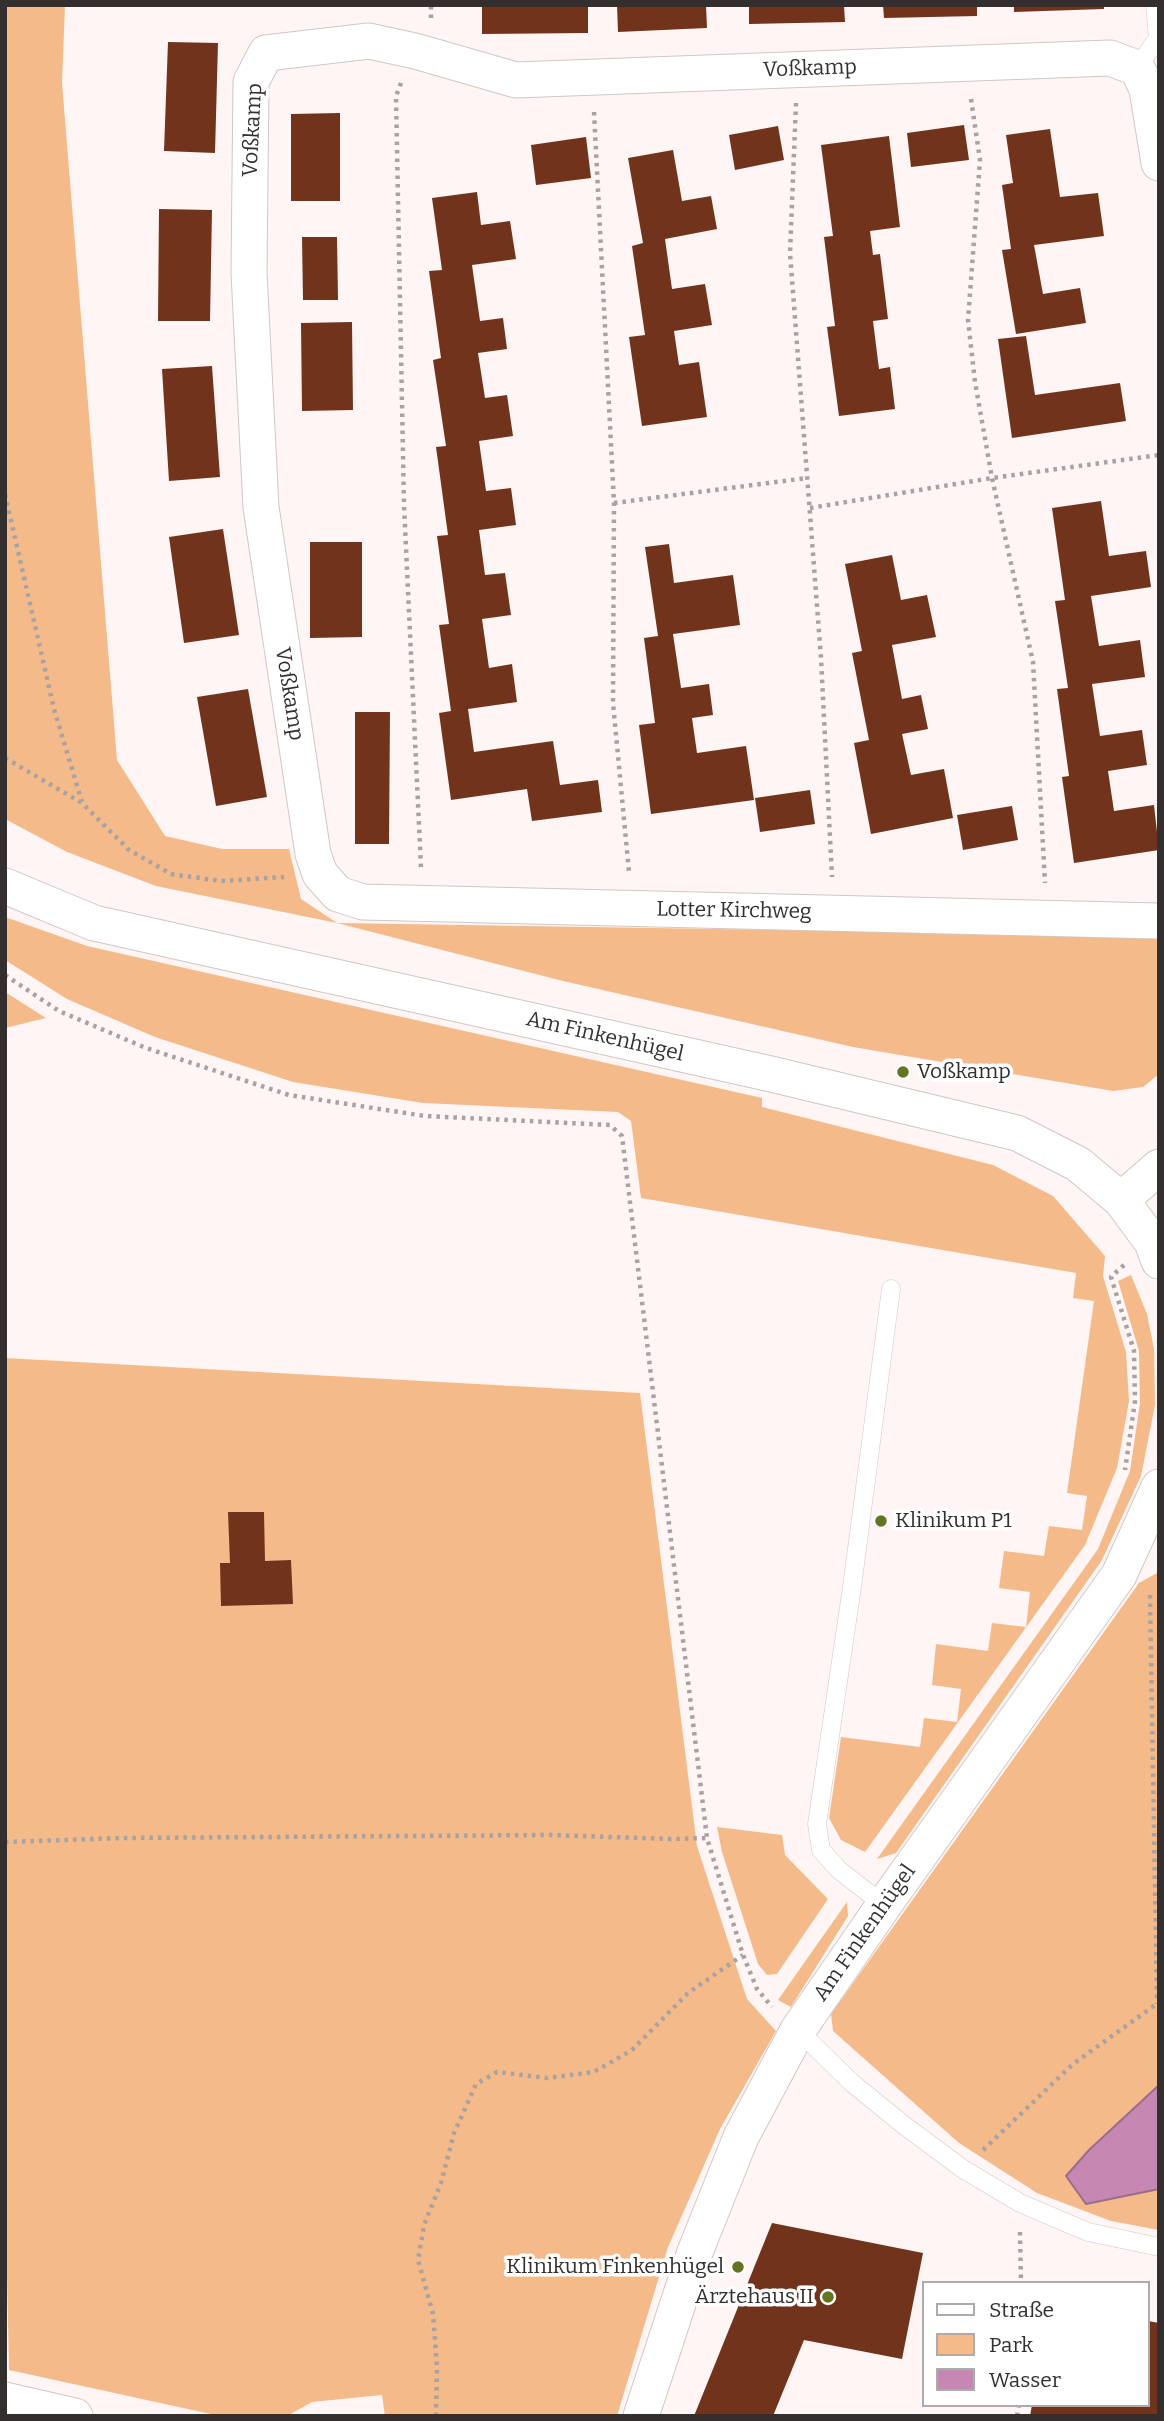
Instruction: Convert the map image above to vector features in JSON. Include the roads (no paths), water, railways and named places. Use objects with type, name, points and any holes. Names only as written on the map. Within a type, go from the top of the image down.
[{"type":"street","name":"Voßkamp","points":[[320,874],[313,854],[261,507],[249,272],[251,82],[266,53],[369,41],[415,51],[516,80],[1110,58],[1137,68]]},
{"type":"street","points":[[1137,68],[1147,89],[1159,163]]},
{"type":"street","name":"Lotter Kirchweg","points":[[320,874],[338,894],[363,902],[1159,921]]},
{"type":"street","name":"Am Finkenhügel","points":[[5,886],[94,923],[771,1074],[1017,1133],[1078,1164],[1121,1200],[1155,1251]]},
{"type":"street","points":[[1121,1200],[1159,1167]]},
{"type":"street","name":"Am Finkenhügel","points":[[641,2416],[695,2252],[736,2150],[798,2031],[884,1905],[1119,1575],[1159,1487]]},
{"type":"street","points":[[5,2400],[75,2416]]},
{"type":"lane","points":[[1137,68],[1158,38],[1155,5]]},
{"type":"lane","points":[[884,1905],[839,1870],[821,1850],[817,1824],[852,1587],[891,1289]]},
{"type":"lane","points":[[798,2031],[852,2083],[963,2169],[1020,2203],[1088,2232],[1159,2247]]},
{"type":"water","points":[[1159,2085],[1159,2189],[1086,2204],[1066,2176],[1089,2150]]},
{"type":"place","name":"Voßkamp","points":[[903,1072]]},
{"type":"place","name":"Klinikum P1","points":[[881,1521]]},
{"type":"place","name":"Klinikum Finkenhügel","points":[[738,2267]]},
{"type":"place","name":"Ärztehaus II","points":[[828,2297]]}]
